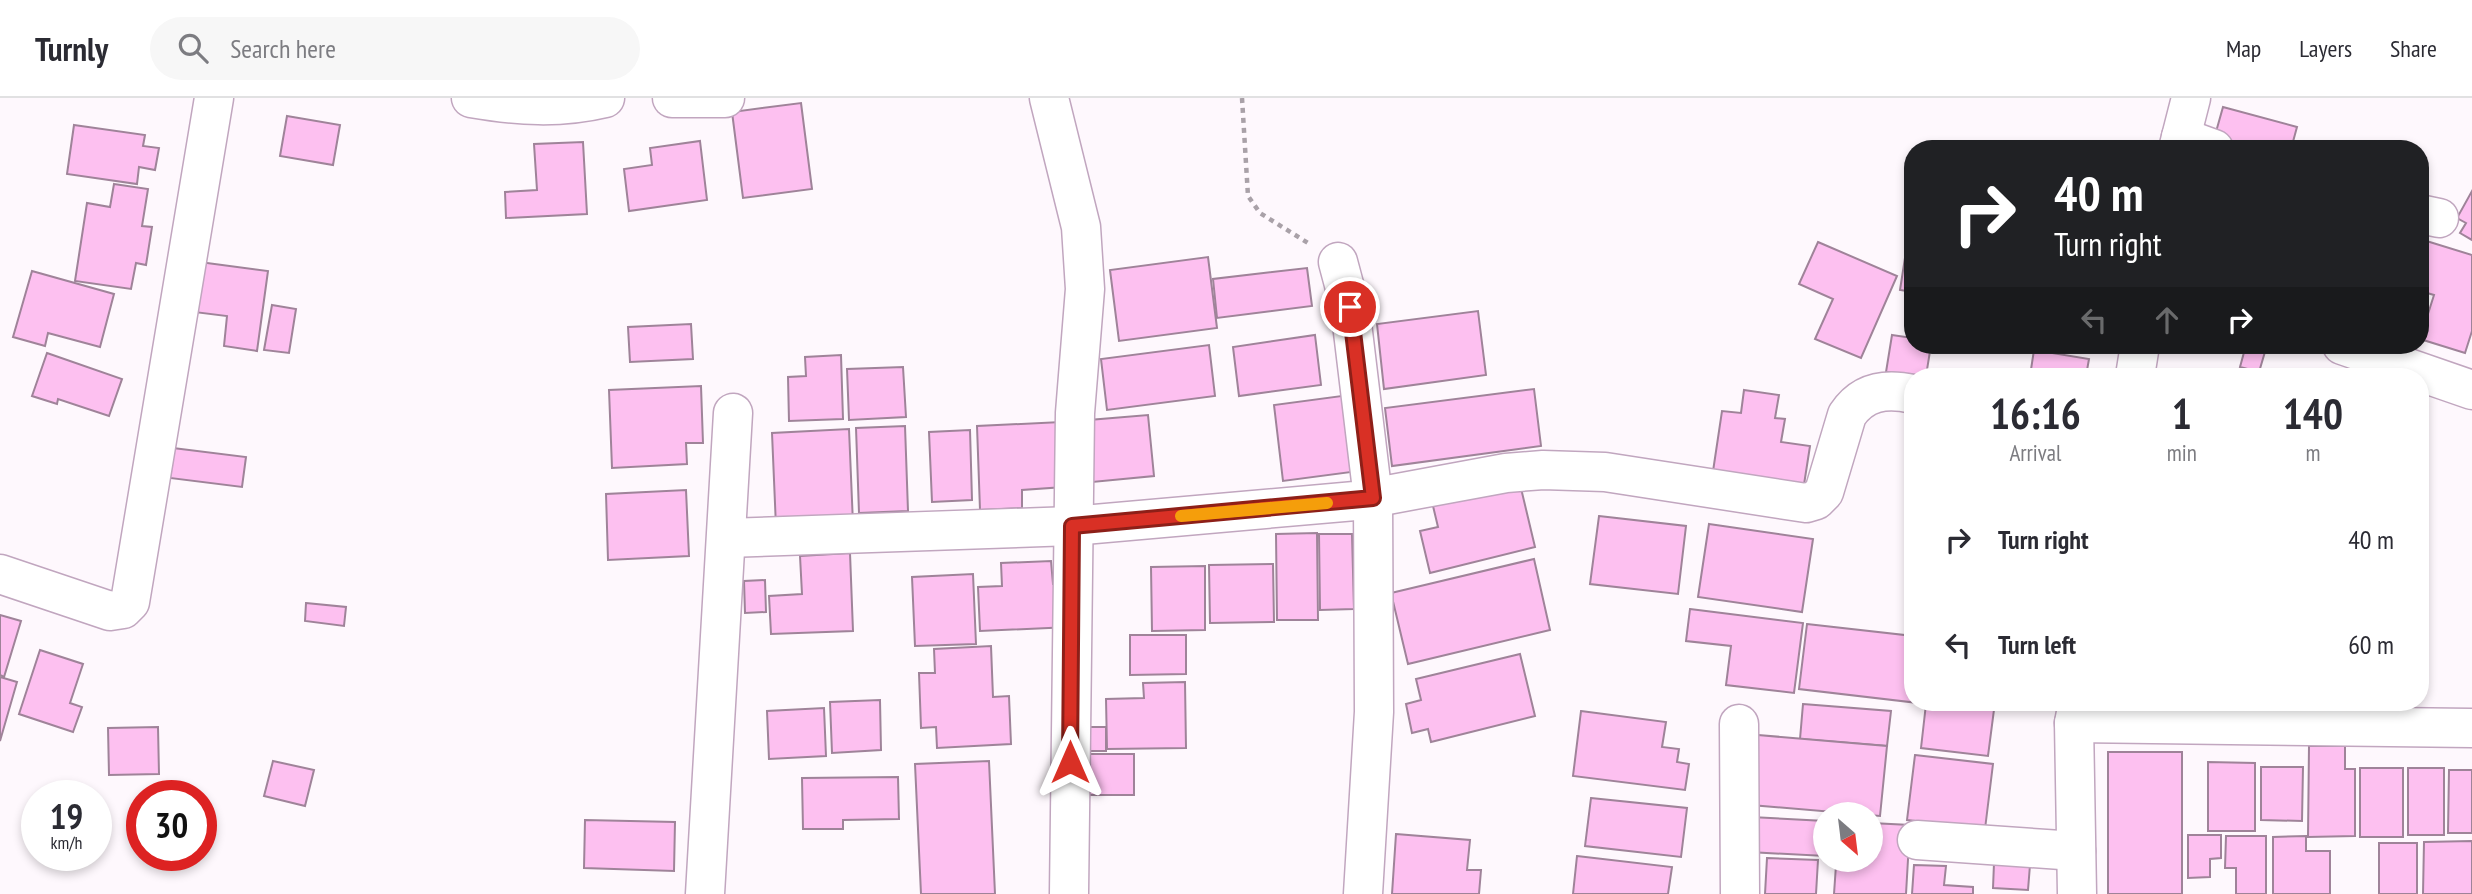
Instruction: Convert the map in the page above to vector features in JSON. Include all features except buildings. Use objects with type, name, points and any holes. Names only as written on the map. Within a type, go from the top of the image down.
[{"type":"street","points":[[0,573],[110,611],[123,609],[130,602],[214,98]]},
{"type":"street","points":[[471,98],[547,107],[573,106],[606,98]]},
{"type":"street","points":[[672,98],[725,98]]},
{"type":"street","points":[[1049,98],[1079,213],[1085,289],[1075,413],[1072,526],[1069,894]]},
{"type":"street","points":[[2191,98],[2191,140]]},
{"type":"street","points":[[1338,262],[1350,307],[1373,498],[1374,712],[1363,894]]},
{"type":"street","points":[[2368,354],[2408,368]]},
{"type":"street","points":[[2429,375],[2472,390]]},
{"type":"street","points":[[727,538],[1072,526],[1373,498],[1542,470],[1605,472],[1795,503],[1811,502],[1824,492],[1847,415],[1853,406],[1872,393],[1904,392]]},
{"type":"street","points":[[705,894],[733,412]]},
{"type":"street","points":[[2077,894],[2076,712],[2472,728]]},
{"type":"street","points":[[1739,724],[1740,894]]},
{"type":"street","points":[[1917,840],[2076,851]]},
{"type":"path","points":[[1242,98],[1248,197],[1259,213],[1338,262]]},
{"type":"slow traffic","points":[[1181,516],[1327,503]]},
{"type":"route","points":[[1070,762],[1072,526],[1373,498],[1350,307]]}]
